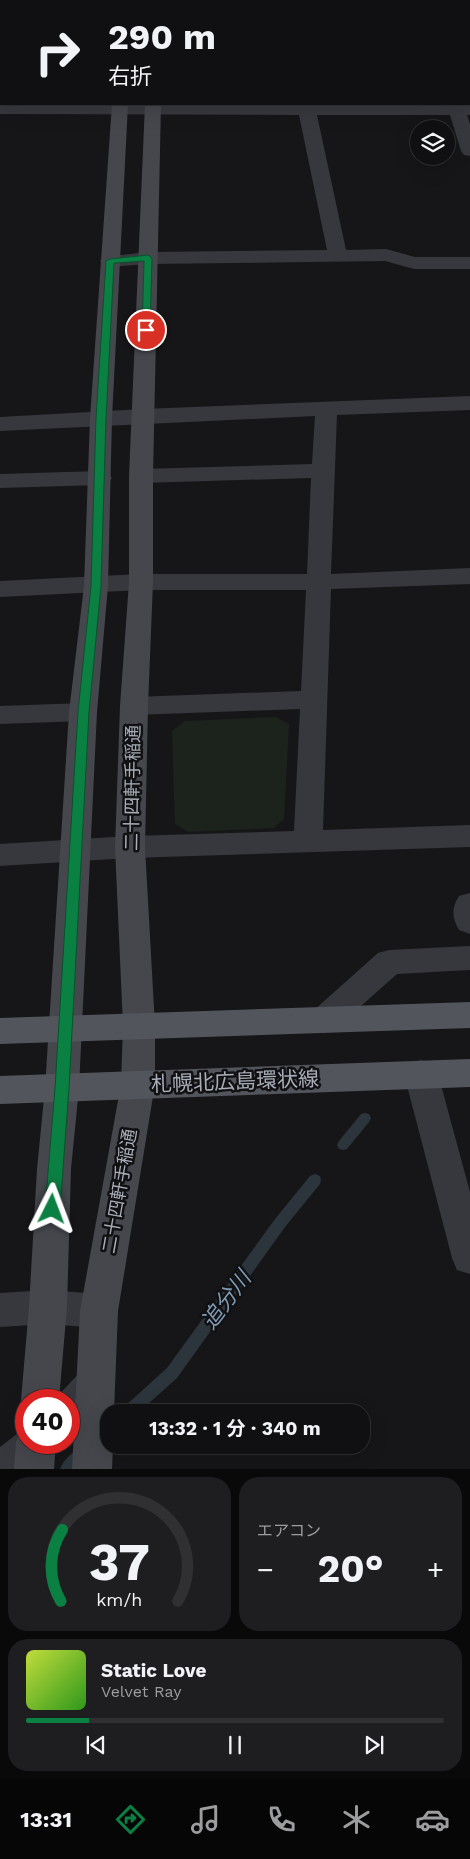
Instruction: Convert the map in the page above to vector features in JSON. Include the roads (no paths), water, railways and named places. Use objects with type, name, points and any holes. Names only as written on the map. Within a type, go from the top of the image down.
[{"type":"main road","points":[[0,1031],[470,1015]]},
{"type":"main road","name":"札幌北広島環状線","points":[[0,1090],[470,1073]]},
{"type":"street","points":[[41,1389],[48,1307],[54,1169],[62,1088],[64,1028],[84,712],[96,586],[101,418],[120,107]]},
{"type":"street","points":[[0,109],[153,107],[307,110],[341,107],[464,110],[470,151]]},
{"type":"street","name":"二十四軒手稲通","points":[[92,1469],[87,1399],[99,1311],[138,1084],[139,1026],[130,847],[134,706],[141,582],[141,476],[153,107]]},
{"type":"street","points":[[307,110],[338,256]]},
{"type":"street","points":[[110,261],[148,258],[386,255],[414,263],[470,263]]},
{"type":"street","points":[[0,424],[143,416],[470,403]]},
{"type":"street","points":[[308,840],[326,408]]},
{"type":"street","points":[[141,476],[324,471]]},
{"type":"street","points":[[0,481],[100,478]]},
{"type":"street","points":[[0,589],[96,586],[141,582],[319,582],[470,576]]},
{"type":"street","points":[[134,706],[314,700]]},
{"type":"street","points":[[0,715],[84,712]]},
{"type":"street","points":[[0,855],[130,847],[470,836]]},
{"type":"street","points":[[470,904],[468,907],[470,922]]},
{"type":"street","points":[[324,1020],[390,962],[470,958]]},
{"type":"street","points":[[421,1074],[470,1258]]},
{"type":"street","points":[[0,1310],[48,1307],[99,1311]]},
{"type":"waterway","name":"追分川","points":[[343,1145],[365,1118]]},
{"type":"waterway","name":"追分川","points":[[138,1404],[172,1373],[280,1223],[315,1180]]},
{"type":"waterway","name":"追分川","points":[[67,1469],[82,1455]]}]
